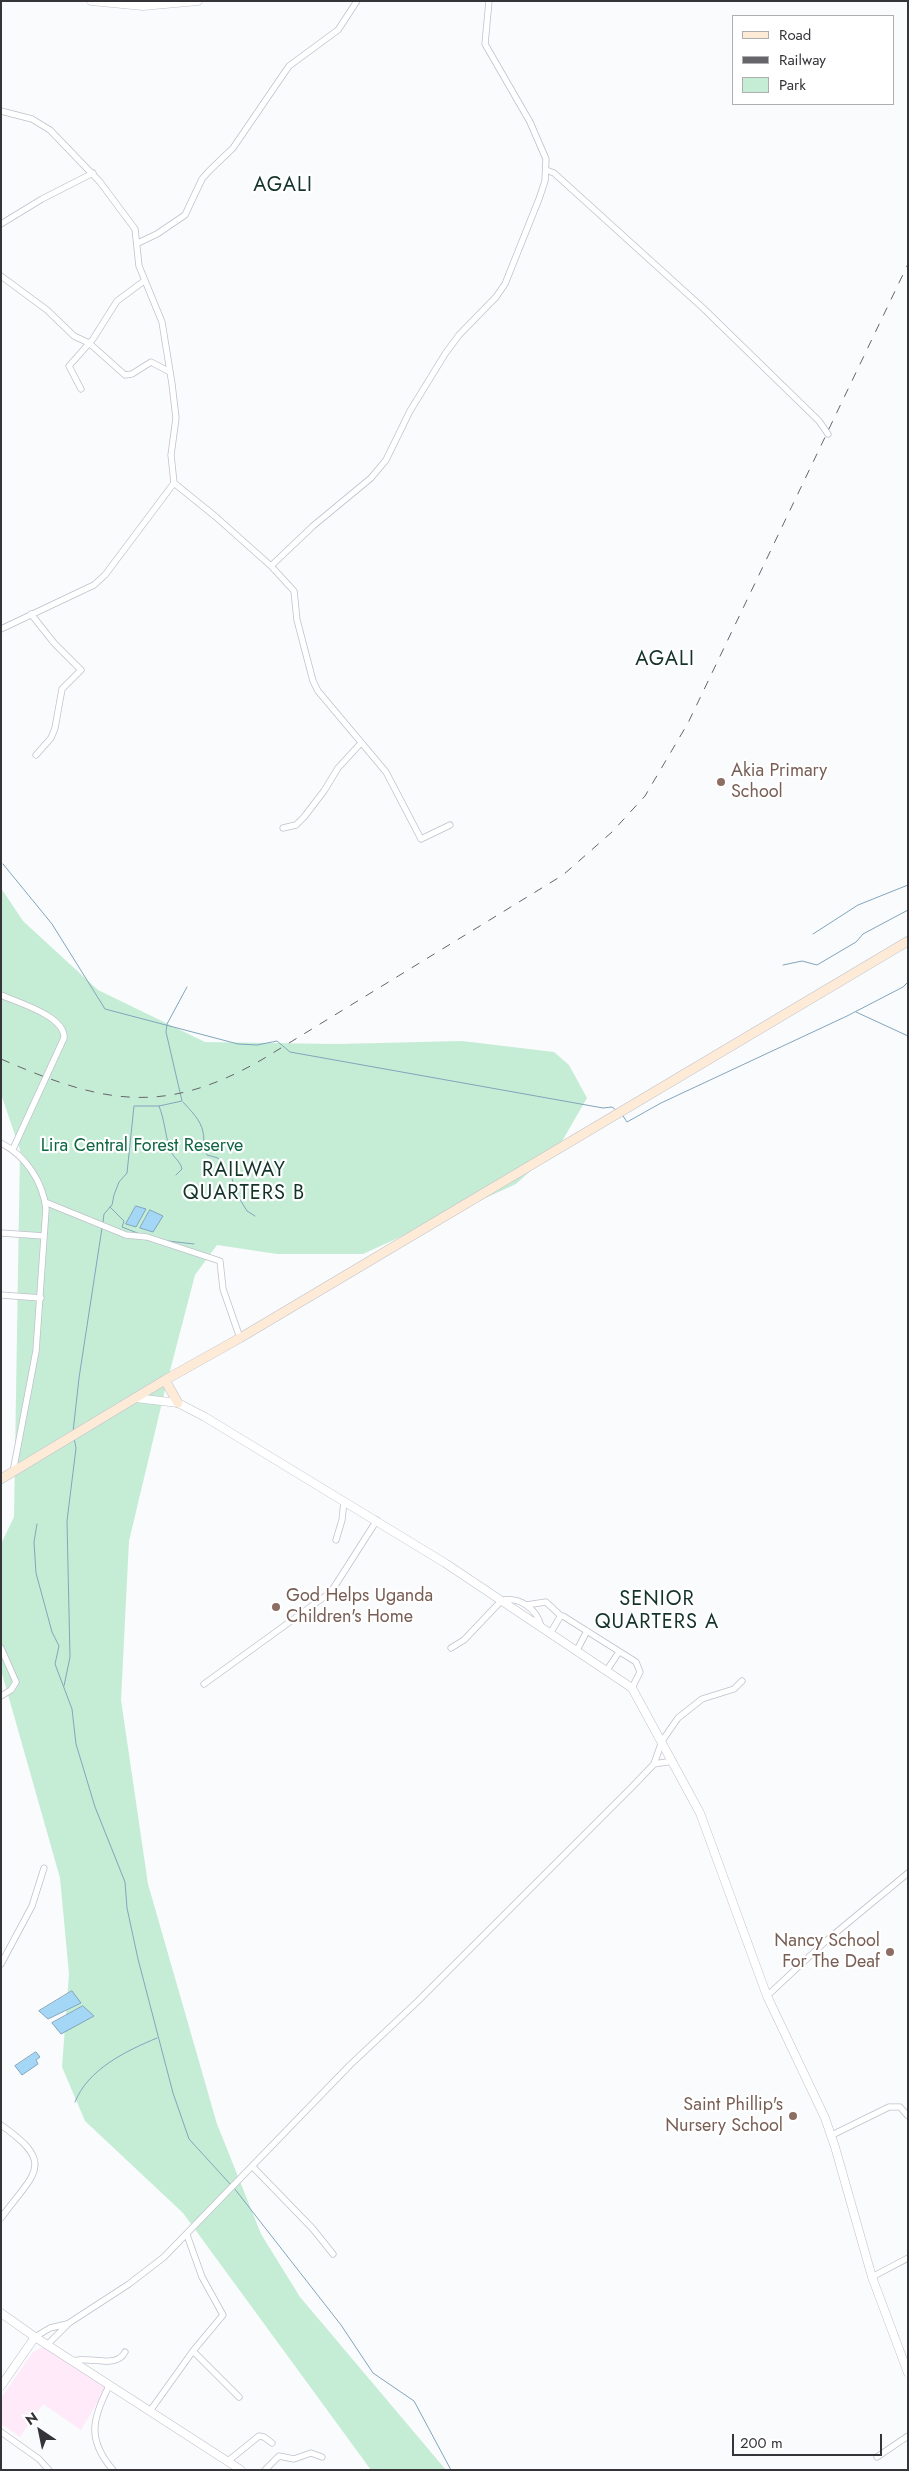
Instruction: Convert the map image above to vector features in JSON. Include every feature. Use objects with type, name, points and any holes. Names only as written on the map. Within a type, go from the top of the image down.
[{"type":"main road","points":[[1,1479],[908,941]]},
{"type":"main road","points":[[165,1380],[178,1403]]},
{"type":"street","points":[[91,1],[143,6],[198,1]]},
{"type":"street","points":[[138,243],[157,234],[185,215],[202,179],[208,171],[234,148],[289,66],[338,30],[357,1]]},
{"type":"street","points":[[271,566],[313,526],[374,476],[386,460],[410,411],[445,354],[459,335],[496,297],[505,284],[539,199],[546,170],[543,150],[530,122],[485,44],[489,1]]},
{"type":"street","points":[[1,111],[41,123],[93,174],[132,223],[138,243],[138,256],[144,281],[160,316],[176,418],[171,455],[174,483],[100,580],[1,629]]},
{"type":"street","points":[[546,170],[554,173],[703,308],[819,421],[828,434]]},
{"type":"street","points":[[1,224],[42,199],[93,174]]},
{"type":"street","points":[[1,276],[46,310],[74,336],[89,343],[125,375],[130,376],[151,362],[170,372]]},
{"type":"street","points":[[81,389],[69,366],[89,343],[116,301],[144,281]]},
{"type":"street","points":[[174,483],[220,520],[271,566],[294,591],[297,620],[316,687],[329,706],[396,787],[421,839],[450,825]]},
{"type":"street","points":[[30,614],[54,643],[81,670],[62,689],[55,728],[51,738],[36,755]]},
{"type":"street","points":[[283,828],[296,824],[304,817],[324,791],[338,768],[361,743]]},
{"type":"street","points":[[1,995],[53,1019],[61,1026],[64,1033],[64,1038],[48,1078],[13,1149]]},
{"type":"street","points":[[1,1143],[13,1149],[40,1183],[45,1202],[41,1298],[29,1394],[13,1472]]},
{"type":"street","points":[[45,1202],[126,1235],[147,1237],[220,1261],[223,1289],[240,1338]]},
{"type":"street","points":[[1,1233],[44,1236]]},
{"type":"street","points":[[1,1295],[41,1298]]},
{"type":"street","points":[[136,1398],[178,1403],[377,1520],[551,1632],[632,1688],[693,1797],[706,1827],[767,1996],[832,2135],[872,2277],[908,2373]]},
{"type":"street","points":[[336,1540],[342,1520],[344,1501]]},
{"type":"street","points":[[204,1684],[331,1592],[377,1520]]},
{"type":"street","points":[[451,1648],[464,1640],[502,1600],[512,1599],[526,1605],[537,1616],[541,1626]]},
{"type":"street","points":[[526,1605],[546,1602],[561,1616],[636,1662],[640,1668],[632,1688]]},
{"type":"street","points":[[551,1632],[561,1616]]},
{"type":"street","points":[[577,1650],[587,1631]]},
{"type":"street","points":[[1,1648],[16,1682],[11,1690],[1,1696]]},
{"type":"street","points":[[607,1670],[619,1652]]},
{"type":"street","points":[[47,2345],[69,2323],[141,2275],[187,2235],[350,2065],[417,2002],[654,1764],[662,1741],[678,1718],[693,1704],[734,1689],[742,1681]]},
{"type":"street","points":[[654,1764],[673,1761]]},
{"type":"street","points":[[1,1964],[32,1906],[44,1868]]},
{"type":"street","points":[[767,1996],[827,1940],[908,1873]]},
{"type":"street","points":[[832,2135],[888,2107],[900,2107],[908,2116]]},
{"type":"street","points":[[1,2125],[29,2146],[35,2159],[36,2171],[1,2218]]},
{"type":"street","points":[[252,2166],[313,2229],[332,2254]]},
{"type":"street","points":[[150,2411],[193,2351],[223,2315],[202,2277],[187,2235]]},
{"type":"street","points":[[872,2277],[908,2258]]},
{"type":"street","points":[[1,2313],[34,2338],[242,2470]]},
{"type":"street","points":[[1,2386],[34,2338],[50,2328],[69,2323]]},
{"type":"street","points":[[193,2351],[239,2397]]},
{"type":"street","points":[[72,2361],[112,2361],[121,2358],[125,2352]]},
{"type":"street","points":[[109,2386],[99,2408],[94,2432],[99,2452],[113,2470]]},
{"type":"street","points":[[1,2432],[39,2459],[49,2470]]},
{"type":"street","points":[[228,2461],[259,2436],[272,2443]]},
{"type":"street","points":[[877,2457],[908,2436]]},
{"type":"street","points":[[266,2470],[279,2456],[294,2459],[311,2454],[322,2458]]},
{"type":"shaded area","points":[[42,2347],[47,2347],[107,2386],[81,2430],[43,2404],[20,2437],[1,2424],[1,2398],[32,2353]]},
{"type":"green space","name":"Lira Central Forest Reserve","points":[[1,888],[23,921],[98,990],[205,1042],[337,1044],[462,1041],[554,1052],[569,1065],[587,1098],[561,1143],[516,1184],[363,1254],[277,1254],[217,1245],[195,1275],[129,1541],[121,1700],[148,1884],[217,2124],[261,2234],[300,2297],[446,2470],[371,2470],[183,2213],[85,2121],[62,2067],[69,1974],[60,1878],[1,1670],[1,1544],[14,1517],[20,1150],[1,1094]]},
{"type":"water","points":[[136,1206],[146,1209],[136,1227],[126,1224]]},
{"type":"water","points":[[150,1210],[163,1216],[153,1232],[140,1228]]},
{"type":"water","points":[[72,1991],[81,2003],[48,2019],[39,2011]]},
{"type":"water","points":[[83,2006],[94,2016],[61,2034],[52,2023]]},
{"type":"water","points":[[36,2052],[40,2057],[36,2060],[38,2064],[22,2075],[15,2066]]},
{"type":"waterway","points":[[3,864],[52,924],[105,1009],[238,1044],[257,1045],[277,1041],[290,1052],[603,1108],[612,1107],[616,1110]]},
{"type":"waterway","points":[[813,934],[858,905],[908,885]]},
{"type":"waterway","points":[[783,965],[802,961],[817,965],[856,942],[863,934],[908,910]]},
{"type":"waterway","points":[[623,1116],[627,1122],[661,1103],[847,1016],[903,987],[908,982]]},
{"type":"waterway","points":[[103,1222],[104,1214],[112,1205],[119,1182],[127,1173],[134,1106],[159,1106],[182,1101],[166,1032],[167,1024],[187,987]]},
{"type":"waterway","points":[[856,1012],[908,1036]]},
{"type":"waterway","points":[[183,1102],[200,1123],[207,1155],[218,1158],[230,1173],[238,1196],[247,1211],[255,1216]]},
{"type":"waterway","points":[[159,1106],[171,1152],[180,1163],[182,1169],[176,1175]]},
{"type":"waterway","points":[[110,1207],[124,1221],[122,1227],[140,1234]]},
{"type":"waterway","points":[[73,1432],[79,1378],[102,1228]]},
{"type":"waterway","points":[[168,1241],[194,1244]]},
{"type":"waterway","points":[[64,1686],[70,1657],[67,1521],[76,1448],[74,1438]]},
{"type":"waterway","points":[[37,1524],[34,1542],[36,1573],[52,1632],[59,1646],[55,1664],[72,1709],[76,1744],[95,1807],[125,1882],[127,1908],[138,1959],[173,2093],[189,2139],[231,2185]]},
{"type":"waterway","points":[[75,2102],[89,2080],[109,2062],[157,2038]]},
{"type":"waterway","points":[[234,2188],[341,2325],[373,2373],[414,2401],[451,2470]]},
{"type":"railway","points":[[1,1059],[70,1086],[102,1094],[132,1097],[163,1096],[194,1090],[227,1077],[263,1059],[563,875],[612,832],[645,796],[688,723],[908,264]]},
{"type":"place","name":"Akia Primary School","points":[[721,782]]},
{"type":"place","name":"God Helps Uganda Children's Home","points":[[276,1607]]},
{"type":"place","name":"Nancy School For The Deaf","points":[[890,1952]]},
{"type":"place","name":"Saint Phillip's Nursery School","points":[[793,2116]]},
{"type":"district","name":"AGALI","points":[[283,186]]},
{"type":"district","name":"AGALI","points":[[665,660]]},
{"type":"district","name":"RAILWAY QUARTERS B","points":[[244,1182]]},
{"type":"district","name":"SENIOR QUARTERS A","points":[[657,1612]]}]
